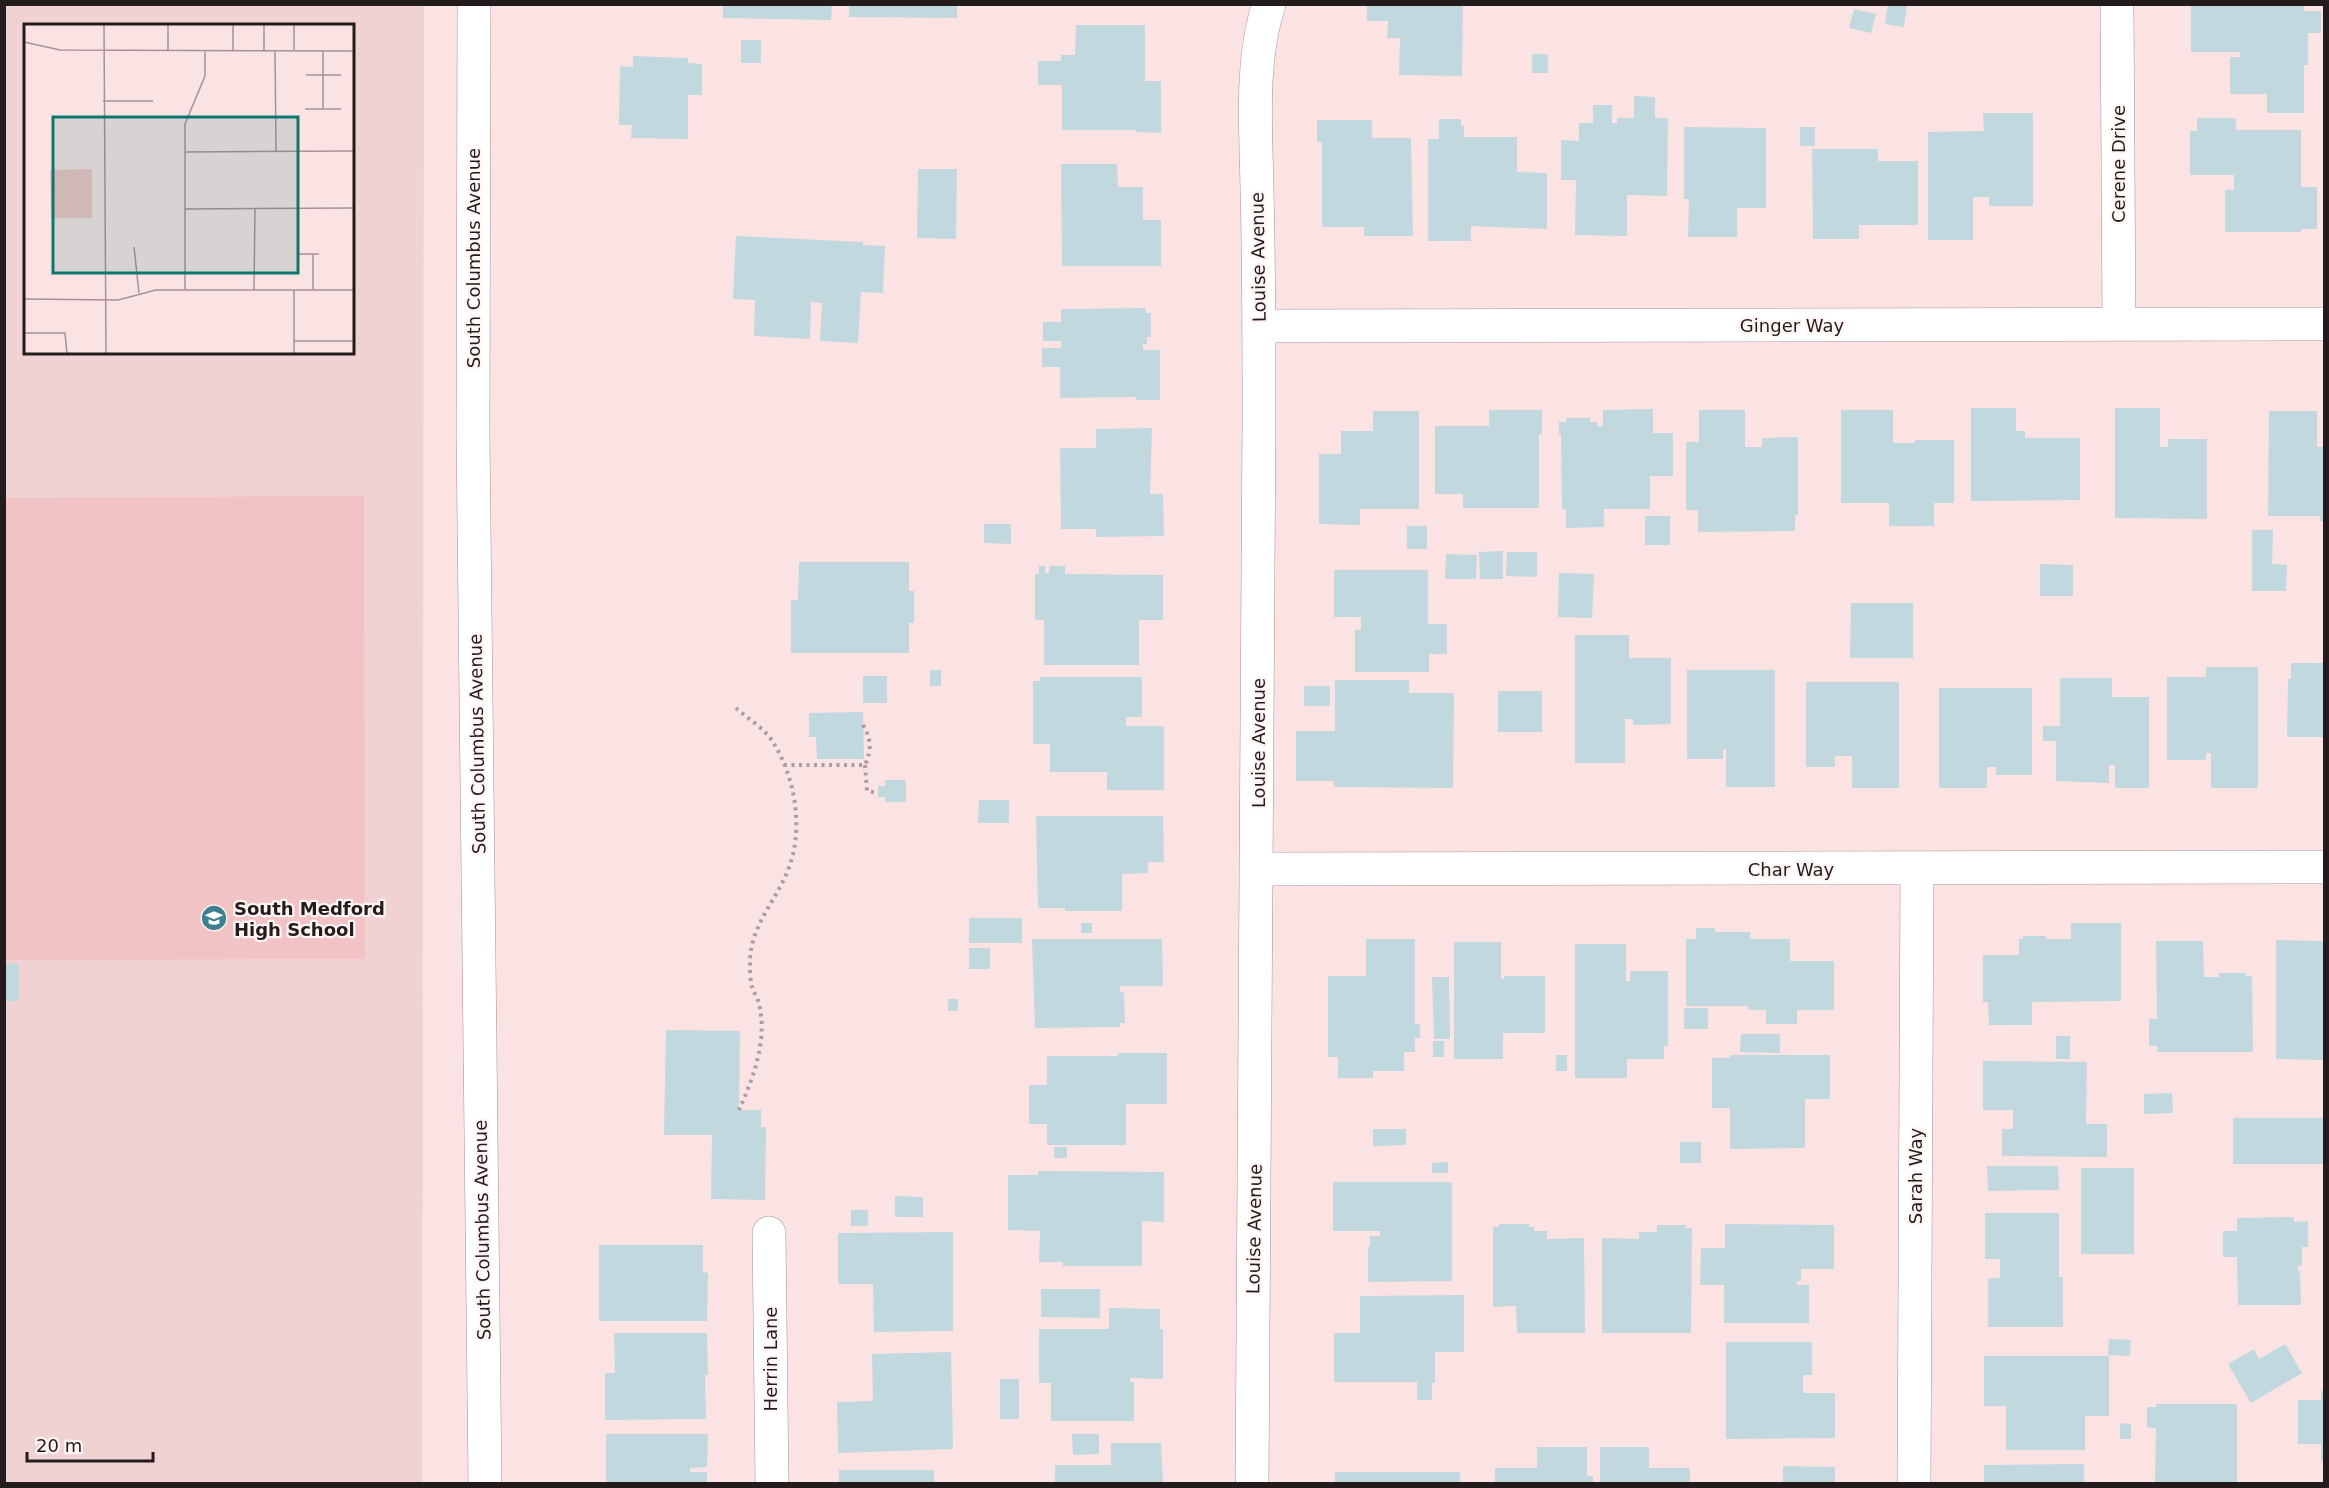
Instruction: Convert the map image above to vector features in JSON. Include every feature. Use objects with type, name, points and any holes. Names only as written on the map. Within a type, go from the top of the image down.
[{"type":"street","name":"South Columbus Avenue","points":[[474,4],[472,436],[485,1484]]},
{"type":"street","name":"Louise Avenue","points":[[1252,1484],[1258,869],[1257,114],[1258,61],[1263,21],[1269,4]]},
{"type":"street","name":"Cerene Drive","points":[[2117,4],[2119,324]]},
{"type":"street","name":"Ginger Way","points":[[1259,326],[2325,324]]},
{"type":"street","name":"Char Way","points":[[1258,869],[2325,867]]},
{"type":"street","name":"Sarah Way","points":[[1914,1484],[1917,869]]},
{"type":"street","name":"Herrin Lane","points":[[769,1233],[772,1484]]},
{"type":"path","points":[[736,708],[772,740],[784,765],[794,796],[797,826],[795,847],[785,876],[754,933],[750,960],[752,987],[759,1004],[761,1030],[750,1086],[739,1110]]},
{"type":"path","points":[[863,725],[870,737],[870,753],[865,765],[867,791],[878,793]]},
{"type":"path","points":[[813,765],[817,759]]},
{"type":"path","points":[[784,765],[865,765]]},
{"type":"shaded area","name":"South Medford High School","points":[[5,5],[424,5],[422,1483],[5,1484]]},
{"type":"shaded area","points":[[364,496],[365,959],[5,960],[5,498]]},
{"type":"building","points":[[723,4],[832,4],[831,20],[723,18]]},
{"type":"building","points":[[849,4],[957,4],[957,18],[849,17]]},
{"type":"building","points":[[1367,4],[1463,4],[1462,76],[1399,75],[1400,38],[1387,38],[1388,21],[1367,21]]},
{"type":"building","points":[[1888,4],[1907,4],[1904,27],[1885,24]]},
{"type":"building","points":[[2191,4],[2304,4],[2304,11],[2321,11],[2321,33],[2308,33],[2308,65],[2304,65],[2304,113],[2267,113],[2267,94],[2230,94],[2230,57],[2240,57],[2240,52],[2191,52]]},
{"type":"building","points":[[1854,9],[1876,14],[1871,33],[1849,28]]},
{"type":"building","points":[[1076,25],[1145,25],[1145,81],[1161,81],[1161,133],[1136,132],[1136,130],[1062,130],[1062,85],[1038,85],[1038,61],[1061,61],[1061,55],[1075,55]]},
{"type":"building","points":[[741,40],[761,40],[761,63],[741,63]]},
{"type":"building","points":[[1532,54],[1548,54],[1548,73],[1532,73]]},
{"type":"building","points":[[633,56],[688,58],[688,63],[702,64],[702,95],[688,95],[688,139],[631,138],[632,125],[619,125],[620,66],[633,67]]},
{"type":"building","points":[[1634,96],[1655,97],[1655,118],[1668,118],[1667,196],[1627,195],[1627,236],[1575,235],[1576,180],[1561,180],[1561,140],[1579,141],[1579,123],[1593,123],[1593,105],[1612,105],[1612,123],[1617,123],[1617,118],[1634,118]]},
{"type":"building","points":[[1983,113],[2033,113],[2033,206],[1989,206],[1989,197],[1973,197],[1973,240],[1928,240],[1928,132],[1984,131]]},
{"type":"building","points":[[2197,118],[2236,118],[2236,130],[2301,130],[2301,187],[2317,187],[2317,229],[2301,229],[2301,232],[2225,232],[2225,190],[2234,190],[2234,175],[2190,175],[2190,131],[2197,131]]},
{"type":"building","points":[[1439,119],[1461,119],[1461,126],[1464,126],[1464,137],[1517,137],[1517,172],[1547,173],[1547,229],[1471,226],[1471,241],[1428,241],[1428,139],[1439,139]]},
{"type":"building","points":[[1317,120],[1372,120],[1372,138],[1411,138],[1413,236],[1364,236],[1364,227],[1322,227],[1322,142],[1317,142]]},
{"type":"building","points":[[1684,127],[1766,128],[1766,208],[1737,208],[1737,237],[1688,237],[1689,199],[1684,199]]},
{"type":"building","points":[[1800,127],[1815,127],[1815,146],[1800,146]]},
{"type":"building","points":[[1812,149],[1878,149],[1878,161],[1918,161],[1918,225],[1859,225],[1859,239],[1813,239]]},
{"type":"building","points":[[1061,164],[1117,164],[1118,187],[1143,187],[1143,220],[1161,220],[1161,266],[1062,266]]},
{"type":"building","points":[[918,169],[957,169],[956,239],[917,238]]},
{"type":"building","points":[[736,236],[863,242],[863,245],[885,246],[883,293],[861,292],[858,343],[820,341],[822,303],[811,302],[810,339],[754,336],[755,300],[733,299]]},
{"type":"building","points":[[1146,308],[1146,313],[1151,313],[1151,337],[1147,337],[1147,344],[1143,344],[1143,350],[1160,350],[1160,400],[1136,400],[1136,397],[1060,398],[1060,367],[1042,367],[1042,348],[1061,348],[1061,341],[1043,341],[1043,322],[1061,322],[1061,309]]},
{"type":"building","points":[[1971,408],[2016,408],[2016,431],[2025,431],[2025,438],[2080,438],[2080,500],[1971,501]]},
{"type":"building","points":[[2115,408],[2160,408],[2160,447],[2168,447],[2168,439],[2207,439],[2207,519],[2115,518]]},
{"type":"building","points":[[1653,409],[1653,433],[1673,433],[1673,476],[1650,476],[1650,509],[1604,509],[1604,527],[1566,528],[1566,509],[1562,509],[1559,422],[1566,422],[1566,418],[1590,418],[1590,422],[1597,422],[1597,426],[1603,426],[1603,410]]},
{"type":"building","points":[[1489,410],[1542,410],[1542,434],[1539,434],[1539,508],[1463,508],[1463,494],[1435,494],[1435,426],[1489,426]]},
{"type":"building","points":[[1699,410],[1745,410],[1745,447],[1762,447],[1762,438],[1798,437],[1798,515],[1795,515],[1795,531],[1698,532],[1698,510],[1686,510],[1686,442],[1699,442]]},
{"type":"building","points":[[1841,410],[1893,410],[1893,443],[1915,443],[1915,440],[1954,440],[1954,503],[1934,503],[1934,526],[1889,526],[1889,503],[1841,503]]},
{"type":"building","points":[[1373,411],[1419,411],[1419,509],[1360,509],[1360,525],[1319,524],[1319,454],[1341,454],[1341,431],[1373,431]]},
{"type":"building","points":[[2269,411],[2317,411],[2317,447],[2324,447],[2324,521],[2320,521],[2320,516],[2268,516]]},
{"type":"building","points":[[1152,428],[1150,494],[1163,494],[1164,536],[1096,537],[1096,529],[1061,529],[1060,448],[1096,448],[1096,429]]},
{"type":"building","points":[[1645,516],[1670,516],[1670,545],[1645,545]]},
{"type":"building","points":[[984,524],[1011,524],[1011,544],[984,543]]},
{"type":"building","points":[[1407,526],[1427,526],[1427,549],[1407,549]]},
{"type":"building","points":[[2252,530],[2273,530],[2272,564],[2287,565],[2286,591],[2252,591]]},
{"type":"building","points":[[1503,551],[1503,579],[1480,579],[1479,552]]},
{"type":"building","points":[[1507,552],[1537,552],[1537,577],[1506,576]]},
{"type":"building","points":[[1446,554],[1477,555],[1476,579],[1445,579]]},
{"type":"building","points":[[799,562],[909,562],[909,591],[914,591],[914,623],[909,623],[909,653],[791,653],[791,600],[798,600]]},
{"type":"building","points":[[2040,564],[2073,565],[2073,596],[2040,596]]},
{"type":"building","points":[[1039,566],[1045,566],[1045,573],[1049,573],[1049,566],[1065,566],[1065,574],[1163,575],[1163,620],[1139,620],[1139,665],[1044,665],[1044,620],[1035,620],[1035,574],[1039,574]]},
{"type":"building","points":[[1334,570],[1428,570],[1428,624],[1447,624],[1447,654],[1429,654],[1429,672],[1355,672],[1355,630],[1361,630],[1361,617],[1334,617]]},
{"type":"building","points":[[1559,573],[1594,574],[1592,618],[1558,617]]},
{"type":"building","points":[[1851,603],[1913,603],[1913,658],[1850,658]]},
{"type":"building","points":[[1575,635],[1629,635],[1629,658],[1671,658],[1671,724],[1633,725],[1633,719],[1625,719],[1625,763],[1575,763]]},
{"type":"building","points":[[2291,663],[2324,663],[2324,737],[2287,737],[2288,679],[2291,679]]},
{"type":"building","points":[[2206,667],[2258,667],[2258,788],[2211,788],[2211,753],[2206,753],[2206,760],[2167,760],[2167,677],[2206,677]]},
{"type":"building","points":[[930,670],[941,670],[941,686],[930,686]]},
{"type":"building","points":[[1687,670],[1775,670],[1775,787],[1726,787],[1726,749],[1723,749],[1723,759],[1687,759]]},
{"type":"building","points":[[863,676],[887,676],[887,703],[863,703]]},
{"type":"building","points":[[1040,677],[1142,677],[1142,717],[1126,717],[1126,726],[1164,726],[1164,790],[1107,790],[1107,772],[1050,772],[1050,744],[1033,744],[1033,681],[1040,681]]},
{"type":"building","points":[[2060,678],[2112,678],[2112,697],[2149,697],[2149,788],[2115,788],[2115,765],[2109,765],[2109,783],[2056,781],[2056,741],[2043,741],[2043,726],[2060,726]]},
{"type":"building","points":[[1335,680],[1409,680],[1409,693],[1454,693],[1453,788],[1334,787],[1334,781],[1296,781],[1296,731],[1335,731]]},
{"type":"building","points":[[1806,682],[1899,682],[1899,788],[1852,788],[1852,756],[1835,756],[1835,767],[1806,767]]},
{"type":"building","points":[[1304,686],[1330,686],[1330,706],[1304,706]]},
{"type":"building","points":[[1939,688],[2032,688],[2032,775],[1996,775],[1996,767],[1987,767],[1987,788],[1939,788]]},
{"type":"building","points":[[1498,691],[1542,691],[1542,732],[1498,732]]},
{"type":"building","points":[[863,712],[864,759],[817,759],[816,737],[809,737],[809,713]]},
{"type":"building","points":[[885,780],[906,780],[906,802],[885,802],[885,797],[878,797],[878,786],[885,786]]},
{"type":"building","points":[[979,800],[1009,800],[1009,823],[978,823]]},
{"type":"building","points":[[1036,816],[1163,816],[1164,862],[1148,862],[1148,873],[1122,874],[1122,911],[1065,911],[1065,908],[1038,908]]},
{"type":"building","points":[[969,918],[1022,918],[1022,943],[969,943]]},
{"type":"building","points":[[1081,923],[1092,923],[1092,933],[1081,933]]},
{"type":"building","points":[[2071,923],[2121,923],[2121,1001],[2032,1002],[2032,1025],[1989,1025],[1988,1002],[1983,1002],[1983,955],[2019,955],[2019,939],[2023,939],[2023,936],[2071,939]]},
{"type":"building","points":[[1696,928],[1715,928],[1715,932],[1750,932],[1750,939],[1790,939],[1790,961],[1834,961],[1834,1010],[1797,1010],[1797,1024],[1766,1024],[1766,1010],[1748,1010],[1748,1006],[1686,1006],[1686,939],[1696,939]]},
{"type":"building","points":[[1032,939],[1162,939],[1163,986],[1120,986],[1120,992],[1124,992],[1125,1023],[1120,1023],[1120,1027],[1035,1028]]},
{"type":"building","points":[[1366,939],[1415,939],[1415,1024],[1420,1024],[1420,1038],[1415,1038],[1415,1052],[1404,1052],[1404,1071],[1373,1071],[1373,1078],[1338,1078],[1338,1057],[1328,1057],[1328,976],[1366,976]]},
{"type":"building","points":[[2276,940],[2324,941],[2324,1060],[2276,1059]]},
{"type":"building","points":[[2156,941],[2203,941],[2204,977],[2219,977],[2219,973],[2246,973],[2246,976],[2252,976],[2253,1052],[2157,1052],[2157,1046],[2149,1046],[2149,1019],[2157,1019]]},
{"type":"building","points":[[1454,942],[1501,942],[1501,979],[1504,979],[1504,976],[1545,976],[1545,1033],[1503,1033],[1503,1059],[1454,1059]]},
{"type":"building","points":[[1575,944],[1626,944],[1626,981],[1630,981],[1630,971],[1668,971],[1668,1046],[1664,1046],[1664,1059],[1627,1059],[1627,1078],[1575,1078]]},
{"type":"building","points":[[969,948],[990,948],[990,969],[969,969]]},
{"type":"building","points":[[4,963],[19,964],[19,1001],[4,1001]]},
{"type":"building","points":[[1432,977],[1449,977],[1450,1039],[1434,1039]]},
{"type":"building","points":[[948,999],[958,999],[958,1011],[948,1011]]},
{"type":"building","points":[[1684,1008],[1708,1008],[1708,1029],[1684,1029]]},
{"type":"building","points":[[666,1030],[740,1031],[739,1110],[761,1110],[761,1127],[766,1127],[765,1200],[711,1199],[712,1135],[664,1135]]},
{"type":"building","points":[[1741,1034],[1780,1034],[1780,1053],[1740,1052]]},
{"type":"building","points":[[2056,1036],[2070,1036],[2070,1059],[2056,1059]]},
{"type":"building","points":[[1433,1041],[1444,1041],[1444,1057],[1433,1057]]},
{"type":"building","points":[[1118,1053],[1167,1053],[1167,1104],[1126,1104],[1126,1145],[1047,1145],[1047,1124],[1029,1124],[1029,1085],[1047,1085],[1047,1056],[1118,1056]]},
{"type":"building","points":[[1556,1055],[1567,1055],[1567,1071],[1556,1071]]},
{"type":"building","points":[[1730,1055],[1830,1055],[1830,1099],[1805,1099],[1805,1148],[1730,1149],[1730,1108],[1712,1108],[1712,1058],[1730,1058]]},
{"type":"building","points":[[1983,1061],[2087,1062],[2086,1124],[2107,1124],[2107,1157],[2002,1156],[2002,1129],[2013,1129],[2013,1110],[1983,1110]]},
{"type":"building","points":[[2172,1093],[2173,1113],[2144,1114],[2144,1094]]},
{"type":"building","points":[[2233,1118],[2324,1118],[2324,1164],[2233,1164]]},
{"type":"building","points":[[1373,1129],[1406,1129],[1406,1145],[1373,1146]]},
{"type":"building","points":[[1680,1142],[1701,1142],[1701,1163],[1680,1163]]},
{"type":"building","points":[[1054,1147],[1067,1147],[1067,1158],[1054,1158]]},
{"type":"building","points":[[1448,1162],[1448,1173],[1432,1173],[1432,1163]]},
{"type":"building","points":[[1987,1166],[2058,1166],[2059,1190],[1988,1191]]},
{"type":"building","points":[[2081,1168],[2134,1168],[2134,1254],[2081,1254]]},
{"type":"building","points":[[1038,1171],[1164,1172],[1164,1222],[1142,1221],[1142,1266],[1063,1266],[1063,1262],[1039,1262],[1040,1231],[1008,1230],[1008,1175],[1038,1175]]},
{"type":"building","points":[[1333,1182],[1452,1182],[1452,1281],[1368,1282],[1370,1236],[1380,1236],[1380,1231],[1333,1231]]},
{"type":"building","points":[[895,1196],[923,1197],[923,1217],[895,1217]]},
{"type":"building","points":[[851,1210],[868,1210],[868,1226],[851,1226]]},
{"type":"building","points":[[1985,1213],[2059,1213],[2059,1277],[2063,1277],[2063,1327],[1988,1327],[1988,1278],[2000,1278],[2000,1259],[1985,1259]]},
{"type":"building","points":[[2294,1217],[2294,1222],[2308,1221],[2308,1247],[2302,1247],[2302,1266],[2298,1266],[2301,1305],[2238,1305],[2237,1257],[2223,1257],[2223,1231],[2237,1231],[2237,1218]]},
{"type":"building","points":[[1499,1224],[1529,1224],[1529,1227],[1534,1227],[1534,1231],[1547,1231],[1547,1239],[1584,1238],[1585,1333],[1517,1333],[1516,1306],[1493,1307],[1493,1227],[1499,1227]]},
{"type":"building","points":[[1725,1224],[1834,1225],[1834,1269],[1801,1269],[1801,1281],[1797,1281],[1797,1285],[1809,1285],[1809,1323],[1724,1323],[1724,1285],[1700,1285],[1701,1248],[1725,1248]]},
{"type":"building","points":[[1657,1225],[1686,1225],[1686,1228],[1692,1228],[1691,1333],[1602,1333],[1602,1238],[1639,1239],[1639,1232],[1657,1232]]},
{"type":"building","points":[[953,1232],[953,1331],[874,1332],[873,1284],[838,1284],[838,1233]]},
{"type":"building","points":[[599,1245],[703,1245],[703,1272],[708,1273],[707,1321],[599,1321]]},
{"type":"building","points":[[1041,1289],[1100,1289],[1100,1318],[1041,1317]]},
{"type":"building","points":[[1464,1295],[1464,1352],[1435,1352],[1435,1383],[1432,1383],[1432,1400],[1417,1400],[1417,1382],[1334,1382],[1334,1333],[1360,1333],[1360,1296]]},
{"type":"building","points":[[1109,1308],[1160,1309],[1160,1329],[1163,1329],[1163,1379],[1130,1378],[1130,1382],[1134,1382],[1134,1421],[1051,1421],[1051,1383],[1039,1383],[1039,1329],[1109,1329]]},
{"type":"building","points":[[614,1333],[707,1333],[706,1419],[605,1420],[605,1373],[615,1373]]},
{"type":"building","points":[[2109,1339],[2131,1340],[2130,1356],[2108,1355]]},
{"type":"building","points":[[1726,1342],[1812,1342],[1812,1375],[1803,1375],[1803,1393],[1835,1393],[1835,1438],[1726,1439]]},
{"type":"building","points":[[2285,1344],[2302,1373],[2251,1403],[2228,1364],[2254,1349],[2259,1359]]},
{"type":"building","points":[[951,1352],[953,1449],[838,1453],[837,1402],[873,1401],[872,1354]]},
{"type":"building","points":[[1984,1356],[2109,1356],[2109,1416],[2085,1416],[2085,1450],[2006,1450],[2006,1406],[1984,1406]]},
{"type":"building","points":[[1000,1379],[1019,1379],[1019,1419],[1000,1419]]},
{"type":"building","points":[[2321,1391],[2324,1391],[2324,1461],[2321,1461],[2321,1444],[2298,1444],[2298,1400],[2321,1400]]},
{"type":"building","points":[[2156,1404],[2237,1404],[2237,1484],[2155,1484],[2156,1428],[2147,1427],[2147,1407],[2156,1407]]},
{"type":"building","points":[[2120,1423],[2131,1424],[2131,1439],[2120,1439]]},
{"type":"building","points":[[606,1434],[708,1434],[707,1467],[690,1468],[690,1472],[707,1472],[707,1484],[606,1484]]},
{"type":"building","points":[[1072,1434],[1099,1434],[1099,1454],[1073,1455]]},
{"type":"building","points":[[1111,1443],[1161,1443],[1163,1484],[1055,1484],[1055,1465],[1111,1465]]},
{"type":"building","points":[[1537,1447],[1587,1447],[1587,1476],[1593,1476],[1593,1484],[1495,1484],[1495,1468],[1537,1468]]},
{"type":"building","points":[[1600,1447],[1649,1447],[1649,1468],[1690,1468],[1690,1484],[1600,1484]]},
{"type":"building","points":[[2084,1464],[2084,1484],[1984,1484],[1984,1465]]},
{"type":"building","points":[[1783,1466],[1835,1467],[1835,1484],[1783,1484]]},
{"type":"building","points":[[839,1470],[934,1470],[934,1484],[839,1484]]},
{"type":"building","points":[[1335,1472],[1460,1472],[1460,1484],[1335,1484]]},
{"type":"place","name":"South Medford High School","points":[[214,918]]}]
